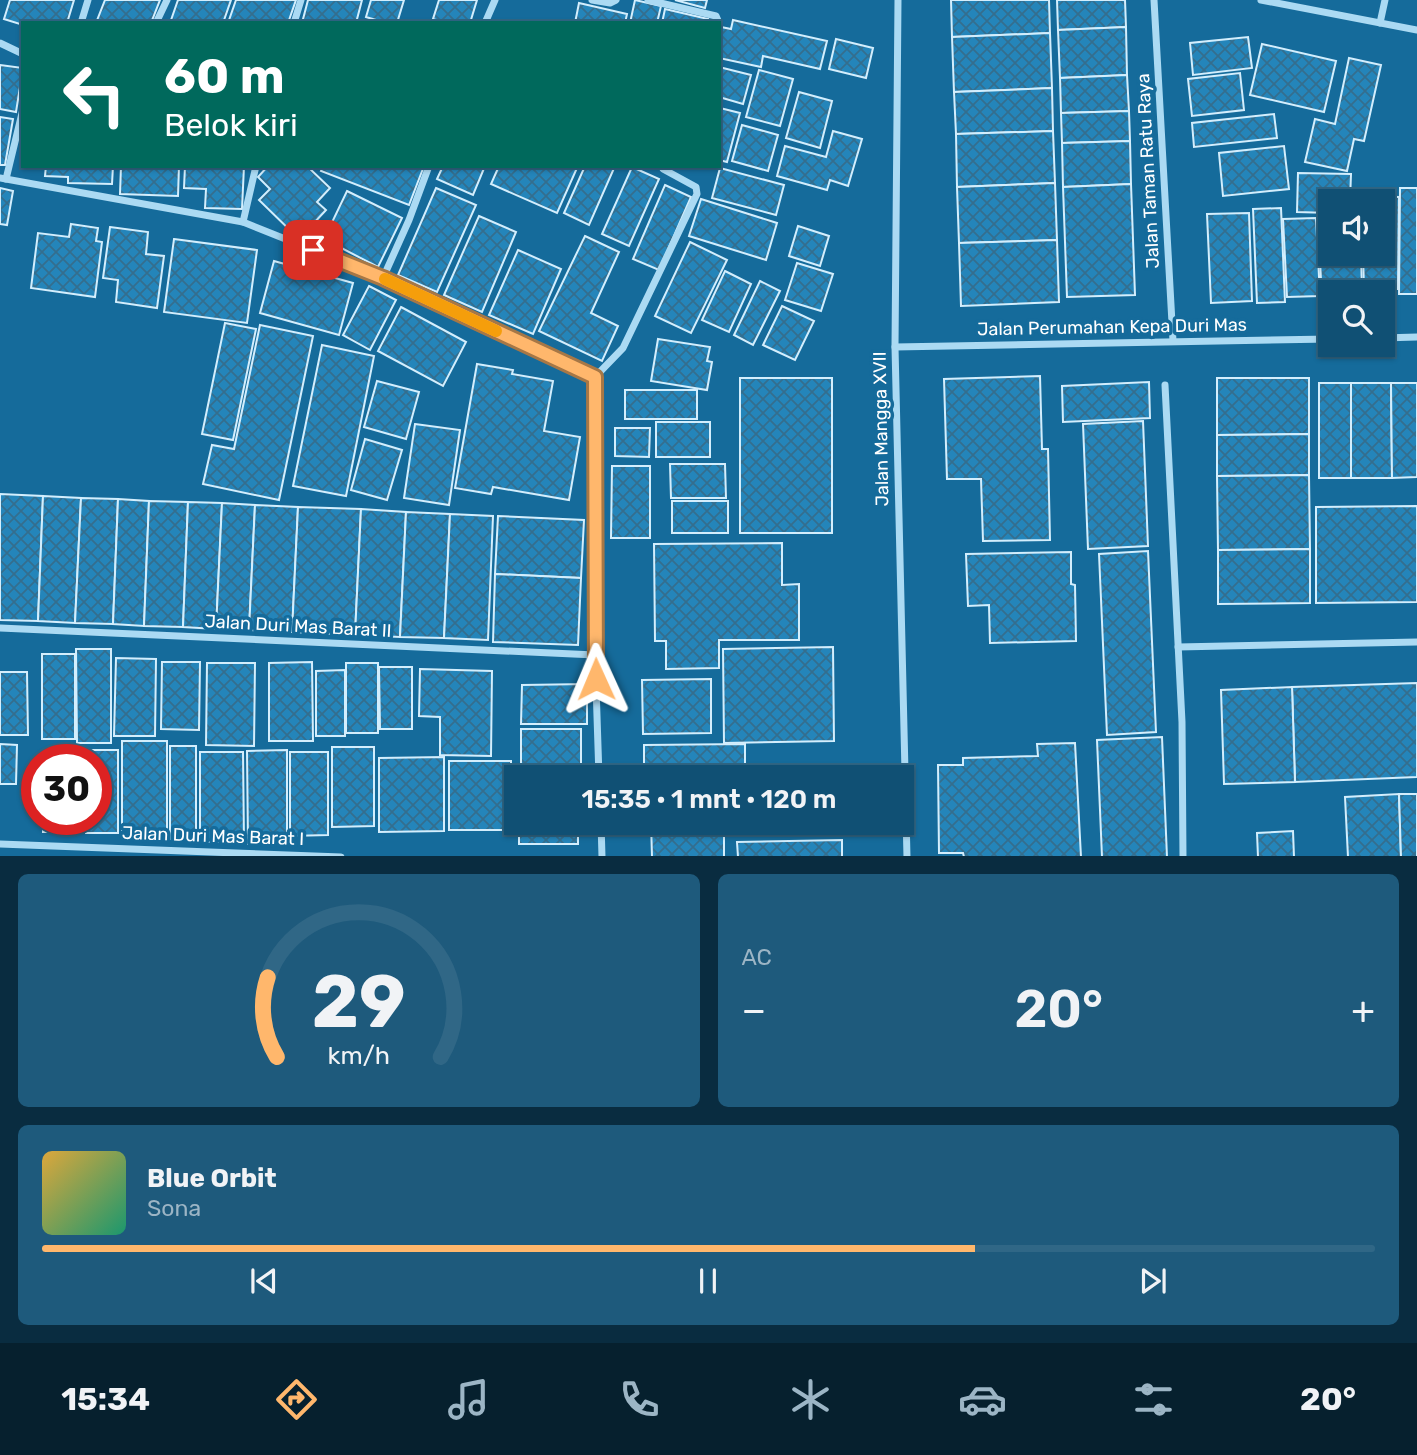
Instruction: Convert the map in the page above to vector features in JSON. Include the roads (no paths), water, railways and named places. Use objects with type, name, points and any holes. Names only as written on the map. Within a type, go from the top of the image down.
[{"type":"street","points":[[82,21],[88,0]]},
{"type":"street","points":[[157,21],[167,0]]},
{"type":"street","points":[[295,21],[301,0]]},
{"type":"street","points":[[486,21],[495,0]]},
{"type":"street","points":[[592,0],[610,3],[616,0]]},
{"type":"street","points":[[648,0],[716,16],[718,21]]},
{"type":"street","name":"Jalan Mangga XVII","points":[[898,0],[895,347],[906,856]]},
{"type":"street","name":"Jalan Taman Ratu Raya","points":[[1154,0],[1173,341]]},
{"type":"street","points":[[1261,0],[1417,30]]},
{"type":"street","points":[[1380,23],[1385,0]]},
{"type":"street","points":[[0,43],[21,53]]},
{"type":"street","points":[[21,116],[3,178],[243,222],[383,278],[595,377]]},
{"type":"street","points":[[243,222],[256,168]]},
{"type":"street","points":[[383,278],[428,168]]},
{"type":"street","points":[[599,765],[595,655],[595,377],[623,348],[697,194],[696,187],[663,168]]},
{"type":"street","points":[[1395,338],[1417,337]]},
{"type":"street","name":"Jalan Perumahan Kepa Duri Mas","points":[[895,347],[1318,339]]},
{"type":"street","points":[[1166,385],[1182,722],[1183,856]]},
{"type":"street","name":"Jalan Duri Mas Barat II","points":[[0,628],[595,655]]},
{"type":"street","points":[[1178,647],[1417,642]]},
{"type":"street","points":[[601,835],[602,856]]},
{"type":"street","name":"Jalan Duri Mas Barat I","points":[[0,844],[341,856]]}]
